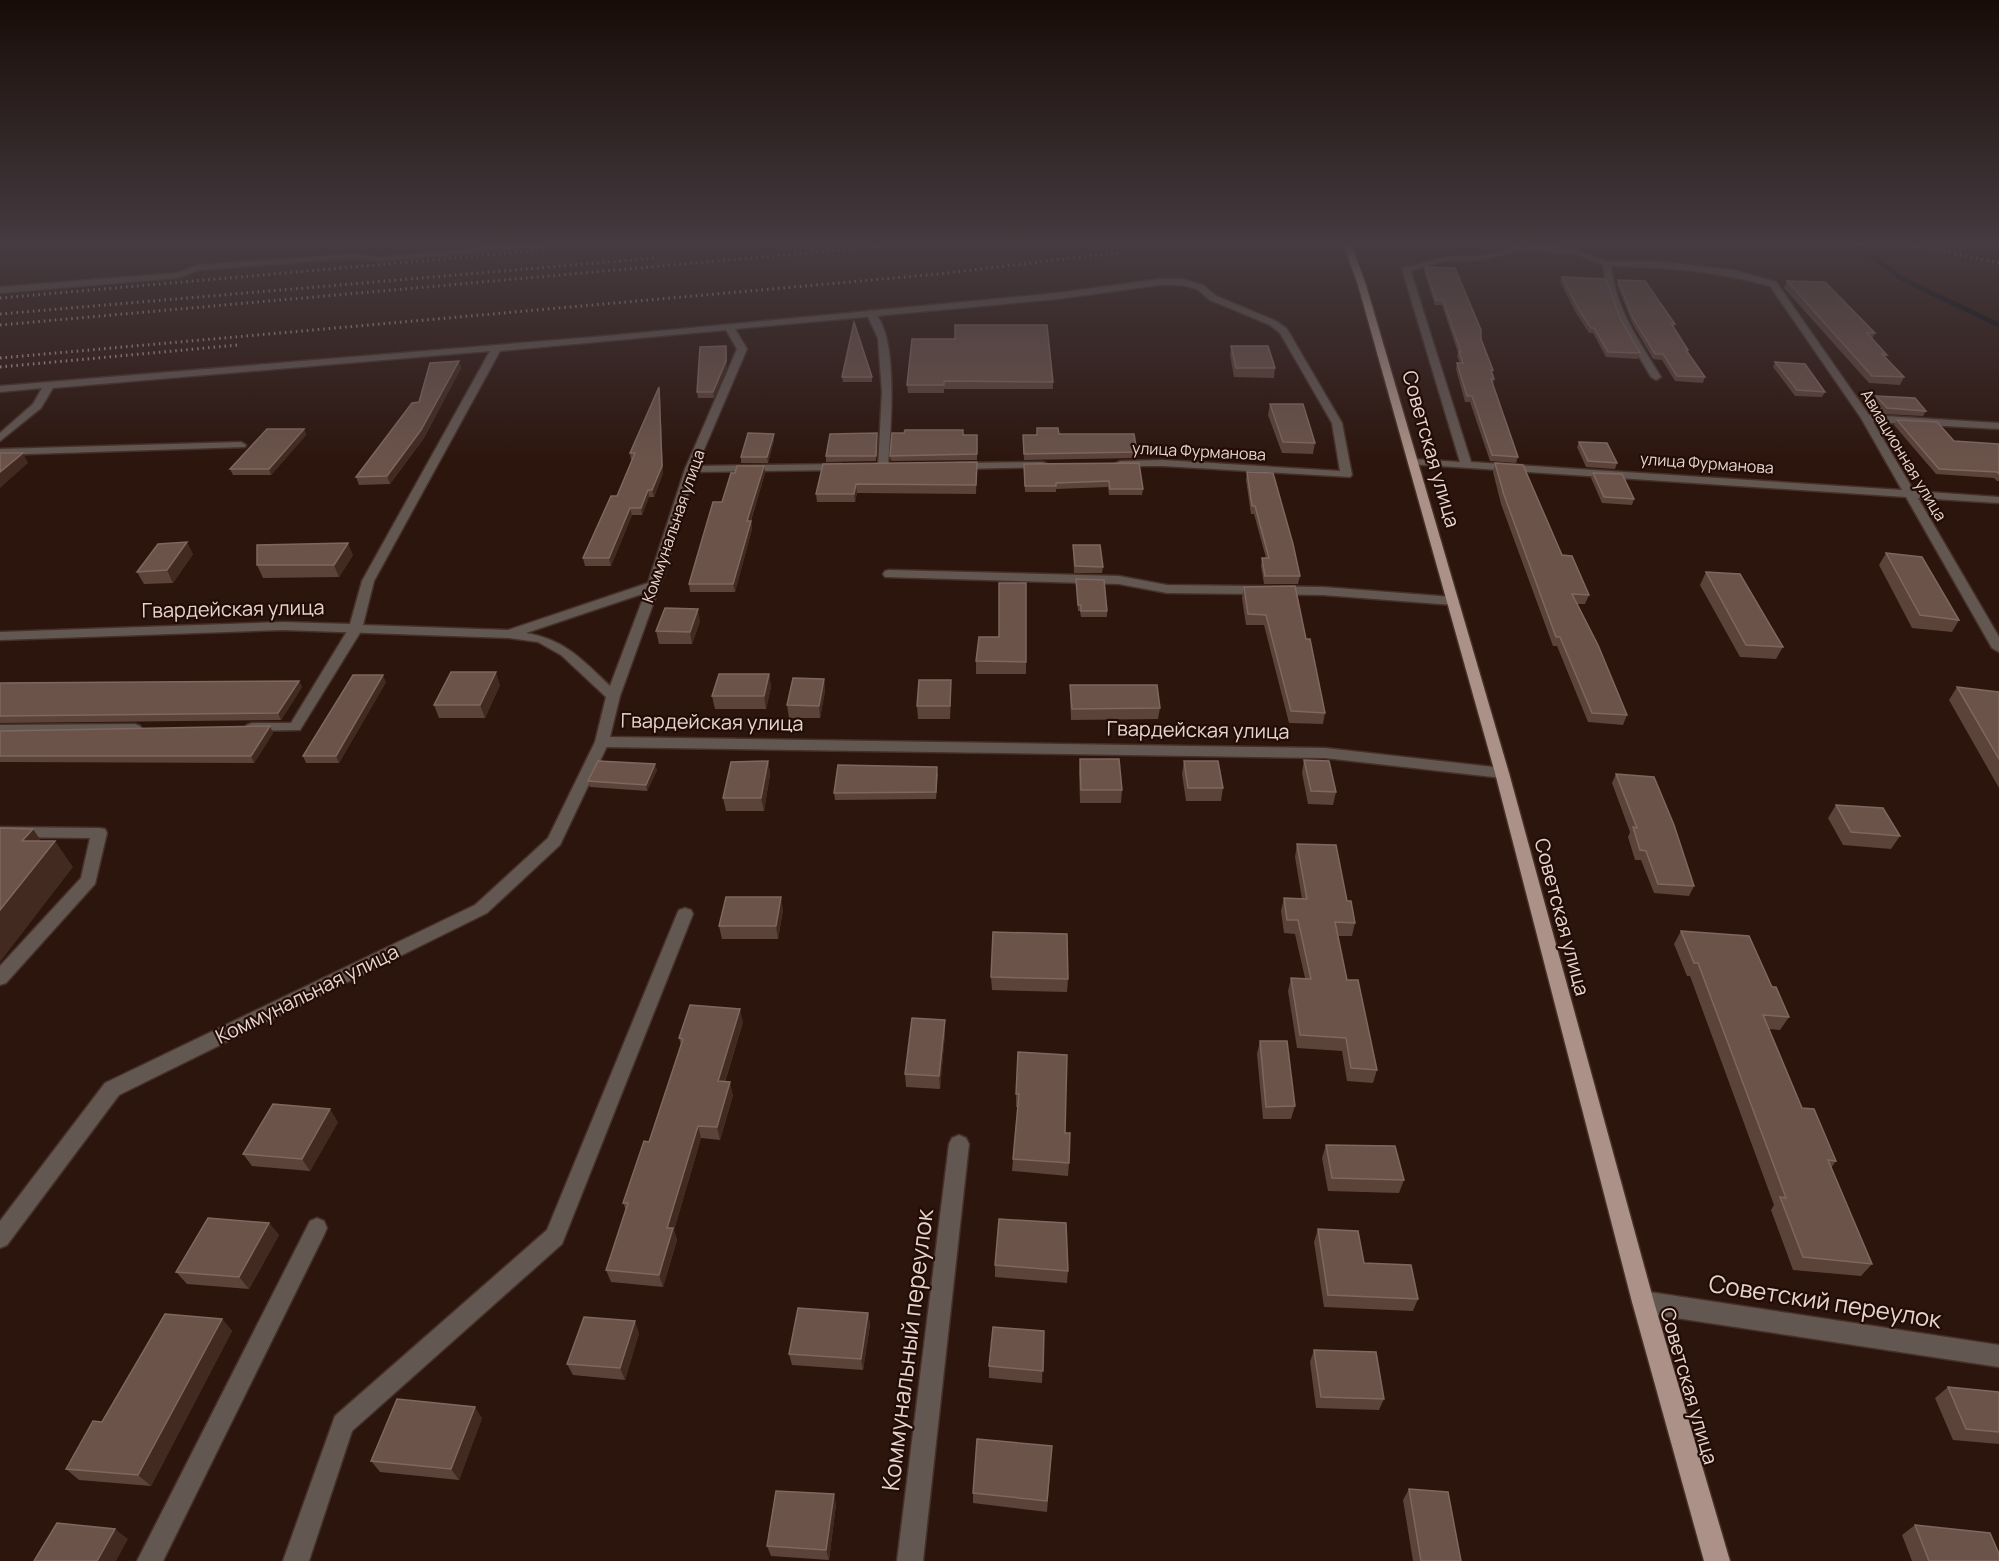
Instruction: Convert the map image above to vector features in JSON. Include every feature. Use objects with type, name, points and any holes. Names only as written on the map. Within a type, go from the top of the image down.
[{"type":"main road","name":"Советская улица","points":[[1371,317],[1503,773],[1643,1302],[1717,1561]]},
{"type":"street","points":[[0,389],[497,348],[831,317]]},
{"type":"street","points":[[872,317],[883,338],[884,348],[887,392],[883,467]]},
{"type":"street","name":"улица Фурманова","points":[[1104,464],[1163,463],[1346,475],[1336,423],[1284,331],[1258,317]]},
{"type":"street","points":[[1421,317],[1466,465]]},
{"type":"street","points":[[1623,317],[1656,377]]},
{"type":"street","name":"Авиационная улица","points":[[1796,317],[1866,418],[1999,648]]},
{"type":"street","name":"Коммунальная улица","points":[[613,696],[653,586],[690,469],[742,349],[729,327]]},
{"type":"street","points":[[236,728],[295,727],[356,628],[368,581],[497,348]]},
{"type":"street","points":[[0,438],[37,406],[50,384]]},
{"type":"street","points":[[1866,418],[1999,426]]},
{"type":"street","points":[[0,452],[241,445]]},
{"type":"street","name":"улица Фурманова","points":[[1413,462],[1999,500]]},
{"type":"street","points":[[941,466],[1058,464]]},
{"type":"street","points":[[690,469],[849,467]]},
{"type":"street","points":[[889,574],[1119,579],[1167,589],[1323,591],[1453,601]]},
{"type":"street","points":[[509,634],[653,586]]},
{"type":"street","name":"Гвардейская улица","points":[[0,636],[283,627],[509,634],[541,639],[566,652],[613,696],[602,742],[1325,753],[1503,773]]},
{"type":"street","points":[[0,730],[153,729]]},
{"type":"street","name":"Коммунальная улица","points":[[0,1239],[112,1089],[481,909],[554,841],[602,742]]},
{"type":"street","points":[[0,832],[99,833],[89,880],[0,978]]},
{"type":"street","points":[[296,1561],[344,1424],[555,1237],[685,914]]},
{"type":"street","name":"Коммунальный переулок","points":[[910,1561],[959,1144]]},
{"type":"street","points":[[150,1561],[317,1228]]},
{"type":"street","name":"Советский переулок","points":[[1643,1302],[1999,1356]]},
{"type":"building","points":[[1449,317],[1475,317],[1493,370],[1491,370],[1494,379],[1491,379],[1518,457],[1492,455],[1472,396],[1467,396],[1457,363],[1463,363],[1459,352],[1461,352]]},
{"type":"building","points":[[1584,317],[1620,317],[1640,353],[1608,352],[1594,328],[1591,328]]},
{"type":"building","points":[[1670,317],[1675,324],[1671,323],[1688,350],[1686,350],[1705,377],[1677,376],[1663,354],[1655,354],[1633,318]]},
{"type":"building","points":[[1819,317],[1859,317],[1875,333],[1867,333],[1887,355],[1882,354],[1904,377],[1872,376]]},
{"type":"building","points":[[854,322],[872,377],[842,377]]},
{"type":"building","points":[[955,325],[1047,325],[1053,382],[944,381],[944,385],[907,385],[912,339],[955,339]]},
{"type":"building","points":[[726,346],[726,361],[713,392],[697,392],[700,347]]},
{"type":"building","points":[[1231,346],[1268,346],[1275,368],[1236,368]]},
{"type":"building","points":[[459,361],[421,430],[387,476],[356,477],[412,403],[419,402],[430,363]]},
{"type":"building","points":[[1775,362],[1805,364],[1825,392],[1797,390]]},
{"type":"building","points":[[659,387],[662,466],[652,490],[648,490],[641,508],[630,508],[609,558],[583,558],[611,496],[617,496],[635,453],[630,453]]},
{"type":"building","points":[[1876,396],[1915,398],[1926,411],[1887,408]]},
{"type":"building","points":[[1270,404],[1303,404],[1315,443],[1283,442]]},
{"type":"building","points":[[1897,420],[1937,422],[1954,441],[1999,444],[1999,474],[1997,472],[1939,469]]},
{"type":"building","points":[[1037,428],[1058,428],[1059,434],[1134,434],[1137,452],[1024,454],[1023,435],[1037,435]]},
{"type":"building","points":[[267,429],[304,429],[269,469],[230,469]]},
{"type":"building","points":[[905,430],[963,430],[963,435],[977,435],[977,454],[890,456],[892,433],[904,433]]},
{"type":"building","points":[[748,433],[774,434],[767,457],[741,457]]},
{"type":"building","points":[[877,433],[876,456],[826,456],[830,434]]},
{"type":"building","points":[[1579,442],[1607,443],[1617,463],[1588,461]]},
{"type":"building","points":[[0,453],[23,453],[0,472]]},
{"type":"building","points":[[977,462],[976,485],[856,484],[854,494],[816,494],[823,464]]},
{"type":"building","points":[[1139,463],[1143,489],[1110,489],[1109,481],[1056,483],[1056,486],[1025,486],[1024,464]]},
{"type":"building","points":[[1495,463],[1523,465],[1562,555],[1572,556],[1589,595],[1572,594],[1598,645],[1627,715],[1592,713],[1560,637],[1556,637],[1504,495]]},
{"type":"building","points":[[737,466],[764,466],[747,521],[751,521],[733,584],[689,584],[713,502],[722,502],[731,473],[735,473]]},
{"type":"building","points":[[1247,472],[1273,473],[1300,576],[1265,576],[1262,558],[1269,558],[1255,506],[1252,506]]},
{"type":"building","points":[[1593,473],[1622,474],[1634,499],[1604,497]]},
{"type":"building","points":[[187,542],[167,570],[137,572],[158,544]]},
{"type":"building","points":[[348,543],[334,565],[257,565],[257,545]]},
{"type":"building","points":[[1073,545],[1100,545],[1103,567],[1075,566]]},
{"type":"building","points":[[1886,553],[1922,557],[1959,620],[1920,615]]},
{"type":"building","points":[[1706,572],[1740,574],[1783,647],[1746,645]]},
{"type":"building","points":[[1076,579],[1104,580],[1107,611],[1081,611],[1081,605],[1078,605]]},
{"type":"building","points":[[999,583],[1026,583],[1026,662],[976,661],[979,637],[999,637]]},
{"type":"building","points":[[1295,586],[1306,639],[1310,639],[1325,713],[1291,711],[1266,615],[1248,614],[1244,587]]},
{"type":"building","points":[[665,608],[698,609],[690,632],[656,631]]},
{"type":"building","points":[[451,672],[496,672],[480,705],[434,705]]},
{"type":"building","points":[[719,674],[769,674],[764,696],[712,696]]},
{"type":"building","points":[[353,675],[383,675],[336,756],[303,756]]},
{"type":"building","points":[[793,678],[824,679],[819,706],[787,705]]},
{"type":"building","points":[[919,680],[951,680],[950,706],[917,706]]},
{"type":"building","points":[[299,681],[278,713],[0,716],[0,683]]},
{"type":"building","points":[[1070,685],[1157,685],[1160,708],[1072,709]]},
{"type":"building","points":[[1957,687],[1999,692],[1999,759]]},
{"type":"building","points":[[270,726],[251,756],[0,756],[0,731]]},
{"type":"building","points":[[1080,759],[1119,759],[1122,790],[1081,790]]},
{"type":"building","points":[[1304,760],[1329,761],[1336,792],[1311,791]]},
{"type":"building","points":[[598,761],[655,764],[646,785],[588,781]]},
{"type":"building","points":[[768,761],[761,798],[723,798],[731,762]]},
{"type":"building","points":[[1184,761],[1218,761],[1223,788],[1188,788]]},
{"type":"building","points":[[838,765],[937,767],[936,792],[834,793]]},
{"type":"building","points":[[1616,774],[1654,777],[1674,825],[1694,886],[1658,884],[1646,851],[1640,850],[1633,827],[1637,828]]},
{"type":"building","points":[[1836,805],[1883,808],[1900,836],[1851,832]]},
{"type":"building","points":[[0,828],[33,829],[22,841],[55,841],[0,910]]},
{"type":"building","points":[[1297,844],[1336,845],[1347,901],[1351,901],[1355,923],[1335,922],[1347,980],[1358,980],[1377,1070],[1351,1068],[1346,1038],[1300,1035],[1291,978],[1311,979],[1298,920],[1287,920],[1284,898],[1307,899]]},
{"type":"building","points":[[726,897],[781,897],[776,926],[719,926]]},
{"type":"building","points":[[1681,931],[1749,936],[1772,987],[1776,987],[1789,1017],[1763,1015],[1802,1108],[1814,1109],[1836,1161],[1828,1160],[1872,1264],[1803,1257],[1780,1197],[1786,1198],[1698,963],[1694,963]]},
{"type":"building","points":[[993,932],[1067,934],[1068,979],[991,977]]},
{"type":"building","points":[[690,1005],[740,1009],[718,1081],[730,1082],[717,1127],[698,1126],[667,1228],[673,1228],[659,1275],[606,1270],[628,1203],[623,1203],[644,1141],[649,1142],[683,1039],[679,1038]]},
{"type":"building","points":[[912,1018],[945,1020],[939,1076],[905,1074]]},
{"type":"building","points":[[1260,1041],[1287,1041],[1295,1106],[1266,1107]]},
{"type":"building","points":[[1018,1052],[1067,1055],[1065,1133],[1070,1133],[1069,1163],[1013,1159],[1019,1094],[1016,1094]]},
{"type":"building","points":[[273,1104],[330,1109],[302,1159],[243,1154]]},
{"type":"building","points":[[1326,1145],[1395,1146],[1404,1180],[1332,1178]]},
{"type":"building","points":[[208,1218],[269,1223],[239,1277],[176,1272]]},
{"type":"building","points":[[999,1219],[1066,1223],[1068,1271],[995,1265]]},
{"type":"building","points":[[1318,1229],[1358,1231],[1364,1263],[1411,1265],[1418,1299],[1328,1295]]},
{"type":"building","points":[[798,1308],[868,1313],[861,1359],[789,1354]]},
{"type":"building","points":[[165,1314],[222,1319],[138,1475],[66,1469],[93,1421],[102,1422]]},
{"type":"building","points":[[584,1317],[635,1321],[620,1368],[567,1364]]},
{"type":"building","points":[[993,1327],[1044,1331],[1043,1371],[989,1366]]},
{"type":"building","points":[[1314,1350],[1376,1352],[1384,1399],[1321,1397]]},
{"type":"building","points":[[1948,1387],[1999,1392],[1999,1432],[1966,1429]]},
{"type":"building","points":[[397,1399],[475,1407],[451,1469],[371,1461]]},
{"type":"building","points":[[977,1439],[1052,1446],[1047,1501],[973,1493]]},
{"type":"building","points":[[1409,1489],[1448,1492],[1461,1561],[1421,1561]]},
{"type":"building","points":[[776,1491],[834,1494],[826,1550],[767,1546]]},
{"type":"building","points":[[57,1523],[115,1529],[97,1561],[34,1561]]},
{"type":"building","points":[[1915,1525],[1990,1533],[1999,1554],[1999,1561],[1929,1561]]},
{"type":"waterway","points":[[1982,317],[1999,325]]},
{"type":"railway","points":[[0,325],[91,317]]},
{"type":"railway","points":[[0,358],[460,317]]},
{"type":"railway","points":[[0,367],[238,345]]}]
